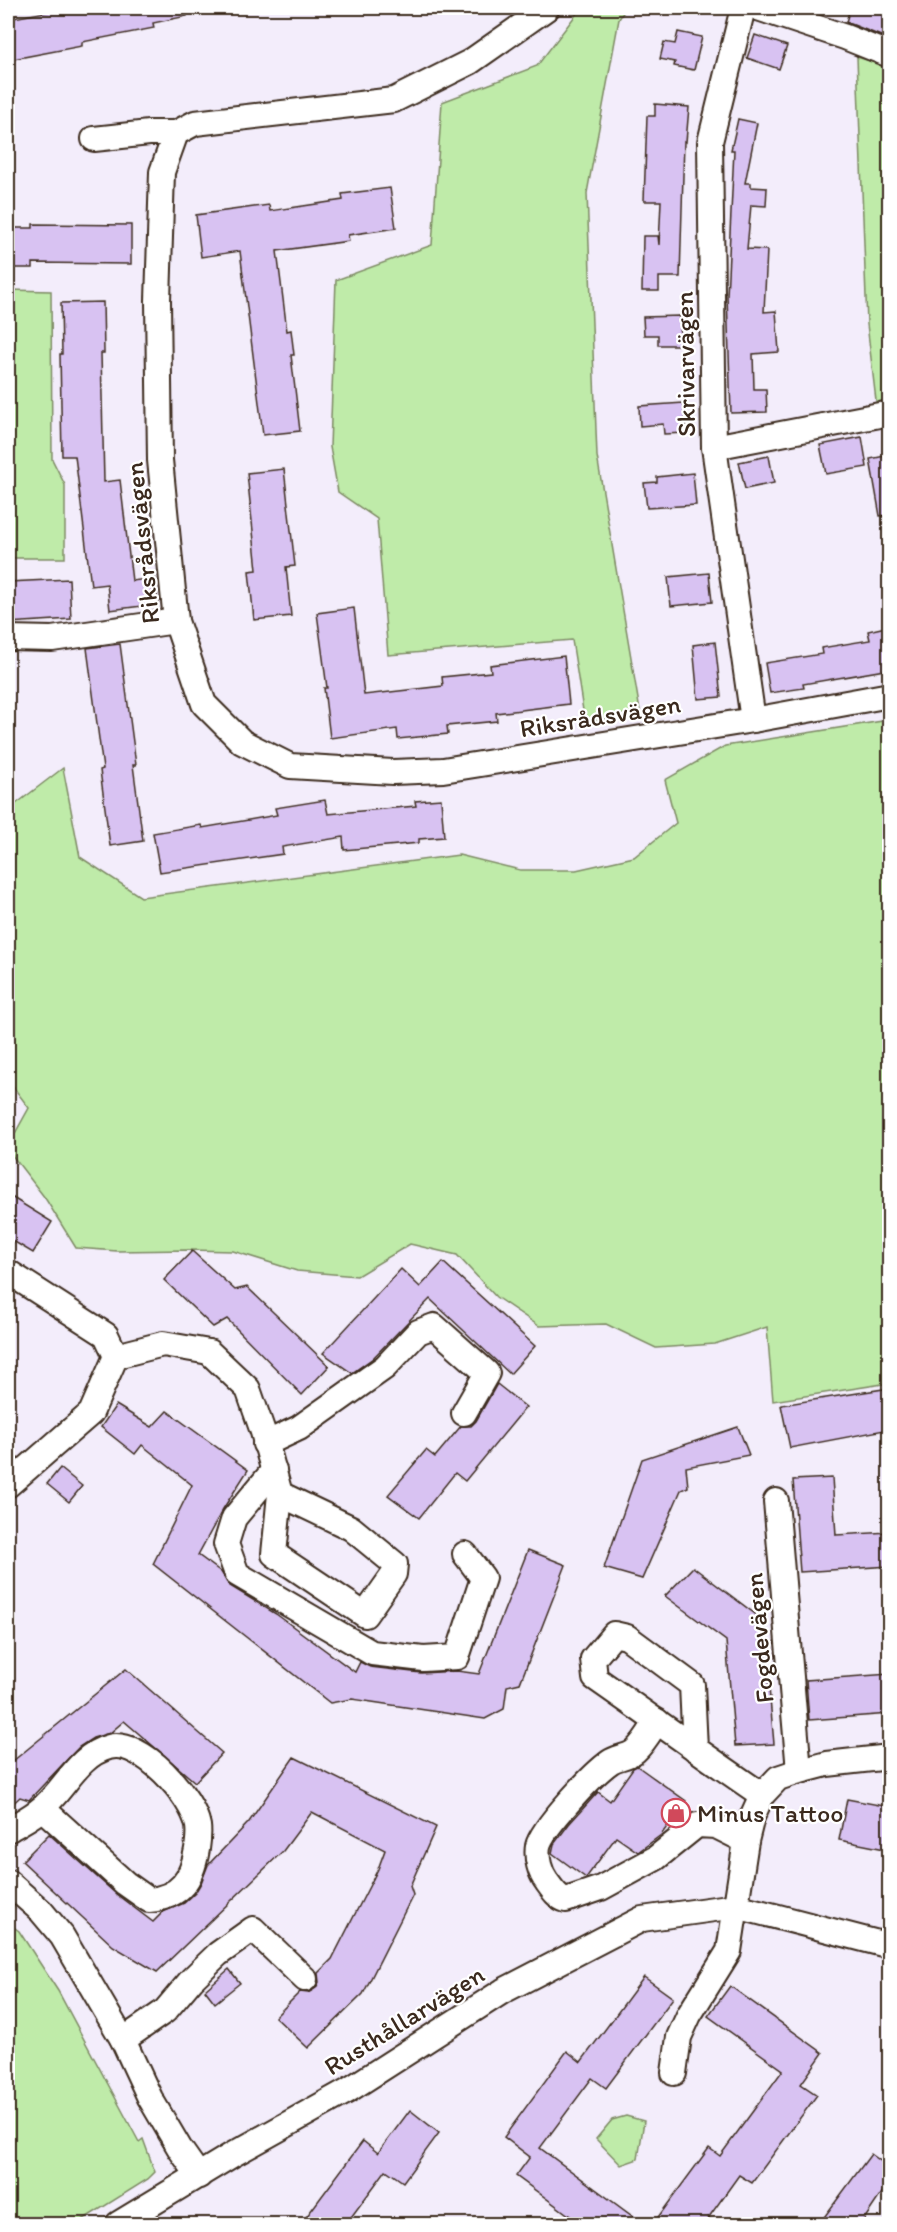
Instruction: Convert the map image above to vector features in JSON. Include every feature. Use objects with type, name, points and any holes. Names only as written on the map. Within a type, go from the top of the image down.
[{"type":"street","points":[[94,139],[149,133],[176,133],[195,123],[393,100],[470,62],[547,8]]},
{"type":"street","name":"Skrivarvägen","points":[[743,8],[710,142],[714,447],[753,720]]},
{"type":"street","points":[[758,8],[845,37],[890,55]]},
{"type":"street","name":"Riksrådsvägen","points":[[176,133],[162,172],[158,301],[160,460],[176,621],[204,704],[242,742],[290,766],[393,772],[443,770],[753,720],[890,695]]},
{"type":"street","points":[[714,447],[890,413]]},
{"type":"street","points":[[8,638],[52,639],[176,621]]},
{"type":"street","points":[[8,1485],[90,1413],[116,1356],[106,1335],[12,1279]]},
{"type":"street","points":[[265,1444],[299,1428],[385,1367],[418,1332],[435,1326],[488,1373],[465,1413]]},
{"type":"street","points":[[116,1356],[163,1344],[209,1352],[248,1389],[263,1432],[280,1494],[274,1554],[365,1615],[394,1574],[395,1564],[351,1528],[280,1494]]},
{"type":"street","points":[[274,1470],[234,1518],[226,1544],[237,1574],[372,1653],[423,1659],[457,1657],[483,1578],[465,1554]]},
{"type":"street","name":"Fogdevägen","points":[[776,1501],[799,1771]]},
{"type":"street","points":[[695,1749],[692,1685],[627,1637],[614,1634],[594,1659],[595,1678],[695,1749],[762,1795]]},
{"type":"street","points":[[657,1721],[644,1742],[633,1752],[612,1760],[591,1777],[545,1833],[538,1846],[538,1860],[542,1876],[560,1897],[567,1900],[601,1888],[656,1858],[697,1825],[716,1826],[746,1840]]},
{"type":"street","points":[[8,1830],[42,1808],[78,1767],[99,1751],[120,1745],[146,1757],[169,1776],[193,1812],[199,1827],[193,1868],[186,1882],[173,1895],[149,1900],[125,1883],[42,1808]]},
{"type":"street","points":[[674,2073],[679,2037],[689,2015],[729,1952],[746,1840],[752,1817],[762,1795],[778,1778],[799,1771],[827,1764],[890,1757]]},
{"type":"street","points":[[8,1882],[41,1911],[62,1936],[123,2040],[150,2098],[180,2150],[199,2176]]},
{"type":"street","name":"Rusthållarvägen","points":[[118,2224],[232,2155],[347,2091],[503,1991],[642,1919],[736,1906],[890,1946]]},
{"type":"street","points":[[123,2040],[165,2011],[192,1979],[218,1954],[253,1929],[305,1979]]},
{"type":"green space","points":[[581,8],[626,8],[619,19],[587,193],[597,456],[640,711],[585,723],[572,640],[388,655],[377,519],[338,492],[330,447],[336,280],[432,245],[442,102],[537,66]]},
{"type":"green space","points":[[857,57],[889,67],[890,406],[877,409],[867,324]]},
{"type":"green space","points":[[8,290],[51,291],[52,459],[65,485],[65,558],[8,558]]},
{"type":"green space","points":[[889,720],[889,1383],[773,1401],[767,1327],[715,1344],[656,1348],[606,1324],[539,1326],[496,1297],[457,1255],[410,1244],[357,1276],[297,1271],[233,1251],[117,1251],[76,1248],[45,1198],[8,1150],[29,1108],[8,1080],[8,810],[63,768],[80,857],[141,897],[459,855],[520,870],[576,870],[634,857],[676,823],[665,780],[725,746]]},
{"type":"green space","points":[[8,1923],[19,1931],[58,1991],[139,2142],[143,2139],[155,2172],[148,2179],[76,2224],[8,2224]]},
{"type":"green space","points":[[626,2116],[644,2121],[638,2159],[621,2165],[596,2139],[612,2120]]},
{"type":"building","points":[[67,8],[186,8],[187,16],[153,23],[154,28],[82,42],[82,46],[8,60],[8,19]]},
{"type":"building","points":[[850,8],[890,8],[890,28],[886,38],[846,22]]},
{"type":"building","points":[[678,32],[702,37],[694,70],[674,66],[675,62],[660,59],[664,42],[675,44]]},
{"type":"building","points":[[755,35],[787,46],[779,69],[747,58]]},
{"type":"building","points":[[655,104],[689,107],[686,142],[684,141],[680,277],[659,277],[659,291],[642,291],[643,236],[658,236],[659,245],[661,201],[644,201],[647,116],[655,116]]},
{"type":"building","points":[[738,119],[757,123],[745,183],[751,183],[751,187],[767,188],[766,206],[751,205],[747,249],[767,250],[764,312],[776,311],[779,352],[753,354],[754,389],[766,389],[767,412],[731,413],[727,296],[734,150],[731,150]]},
{"type":"building","points":[[390,188],[396,228],[348,235],[349,241],[277,251],[287,331],[291,330],[294,355],[291,355],[300,431],[263,435],[240,251],[201,257],[196,215],[269,205],[270,211],[343,200],[342,194]]},
{"type":"building","points":[[33,224],[131,225],[131,264],[33,263],[33,268],[8,268],[8,228],[33,228]]},
{"type":"building","points":[[103,302],[104,353],[101,353],[104,482],[120,480],[132,581],[155,578],[158,604],[110,610],[107,584],[91,586],[75,456],[62,456],[61,303]]},
{"type":"building","points":[[680,316],[681,345],[658,345],[658,335],[644,335],[643,317]]},
{"type":"building","points":[[684,403],[686,433],[664,434],[663,424],[640,426],[639,406]]},
{"type":"building","points":[[862,437],[867,467],[826,474],[820,445]]},
{"type":"building","points":[[890,455],[890,515],[880,516],[870,459]]},
{"type":"building","points":[[769,456],[774,483],[745,489],[739,462]]},
{"type":"building","points":[[284,469],[295,566],[286,567],[291,616],[254,620],[249,571],[257,570],[247,473]]},
{"type":"building","points":[[693,473],[696,505],[647,508],[644,483],[657,482],[657,477]]},
{"type":"building","points":[[709,573],[712,602],[671,606],[668,577]]},
{"type":"building","points":[[69,579],[71,619],[8,623],[8,582]]},
{"type":"building","points":[[354,608],[364,695],[443,686],[442,677],[491,672],[490,665],[564,656],[569,704],[496,713],[497,721],[447,726],[448,734],[398,739],[397,729],[330,738],[324,688],[327,688],[317,613]]},
{"type":"building","points":[[890,626],[890,669],[803,684],[804,688],[770,693],[765,663],[822,654],[821,648],[870,640],[868,631]]},
{"type":"building","points":[[715,642],[721,697],[698,699],[693,645]]},
{"type":"building","points":[[120,644],[136,765],[133,765],[143,841],[110,846],[100,770],[103,769],[87,648]]},
{"type":"building","points":[[441,799],[444,837],[419,839],[419,843],[344,850],[343,837],[282,847],[283,854],[160,872],[153,833],[201,825],[202,828],[277,815],[275,808],[325,800],[328,814],[416,806],[415,801]]},
{"type":"building","points":[[8,1195],[52,1222],[33,1253],[8,1238]]},
{"type":"building","points":[[192,1251],[235,1290],[247,1287],[329,1366],[302,1395],[227,1319],[213,1327],[164,1280]]},
{"type":"building","points":[[443,1262],[535,1346],[510,1374],[430,1299],[373,1358],[352,1373],[323,1353],[401,1269],[420,1287]]},
{"type":"building","points":[[497,1384],[526,1407],[465,1481],[455,1473],[419,1518],[388,1495],[426,1450],[435,1457],[461,1426],[471,1426],[476,1421]]},
{"type":"building","points":[[890,1388],[890,1429],[790,1448],[781,1405]]},
{"type":"building","points":[[116,1405],[152,1427],[167,1411],[248,1470],[198,1555],[221,1572],[230,1586],[276,1614],[355,1672],[360,1662],[370,1667],[421,1673],[457,1671],[479,1674],[528,1550],[566,1565],[520,1683],[507,1686],[504,1709],[485,1719],[352,1699],[330,1703],[153,1564],[192,1485],[142,1445],[135,1454],[101,1427]]},
{"type":"building","points":[[738,1427],[749,1455],[686,1467],[688,1487],[681,1490],[642,1579],[604,1568],[642,1459]]},
{"type":"building","points":[[60,1468],[82,1486],[69,1502],[47,1484]]},
{"type":"building","points":[[832,1478],[836,1535],[890,1532],[890,1566],[800,1572],[793,1480]]},
{"type":"building","points":[[693,1567],[763,1620],[774,1744],[735,1746],[726,1641],[665,1596]]},
{"type":"building","points":[[126,1669],[222,1753],[195,1782],[124,1721],[110,1733],[93,1738],[79,1747],[29,1800],[20,1797],[8,1808],[8,1765]]},
{"type":"building","points":[[890,1674],[890,1714],[809,1720],[806,1680]]},
{"type":"building","points":[[294,1757],[436,1827],[410,1886],[413,1895],[363,1994],[308,2048],[275,2017],[300,1992],[308,1993],[316,1988],[319,1982],[318,1973],[332,1959],[378,1869],[385,1850],[312,1812],[283,1851],[157,1972],[113,1946],[22,1861],[49,1834],[116,1894],[153,1922],[163,1912],[184,1903],[195,1893],[208,1865],[249,1822]]},
{"type":"building","points":[[637,1766],[686,1801],[661,1835],[638,1852],[616,1837],[586,1878],[552,1853],[554,1844],[598,1792],[610,1801],[633,1768]]},
{"type":"building","points":[[847,1799],[890,1807],[890,1850],[839,1840]]},
{"type":"building","points":[[229,1969],[240,1983],[215,2003],[205,1990]]},
{"type":"building","points":[[644,1977],[673,1998],[606,2088],[592,2078],[540,2148],[643,2224],[581,2224],[516,2176],[530,2157],[504,2137],[567,2051],[581,2062]]},
{"type":"building","points":[[730,1986],[823,2053],[801,2084],[817,2095],[752,2183],[739,2175],[704,2224],[653,2224],[709,2148],[720,2156],[783,2070],[708,2016]]},
{"type":"building","points":[[410,2110],[439,2133],[403,2182],[386,2170],[346,2224],[301,2224],[363,2141],[378,2153]]},
{"type":"building","points":[[871,2154],[890,2168],[890,2181],[861,2224],[819,2224]]},
{"type":"place","name":"Minus Tattoo","points":[[676,1813]]}]
